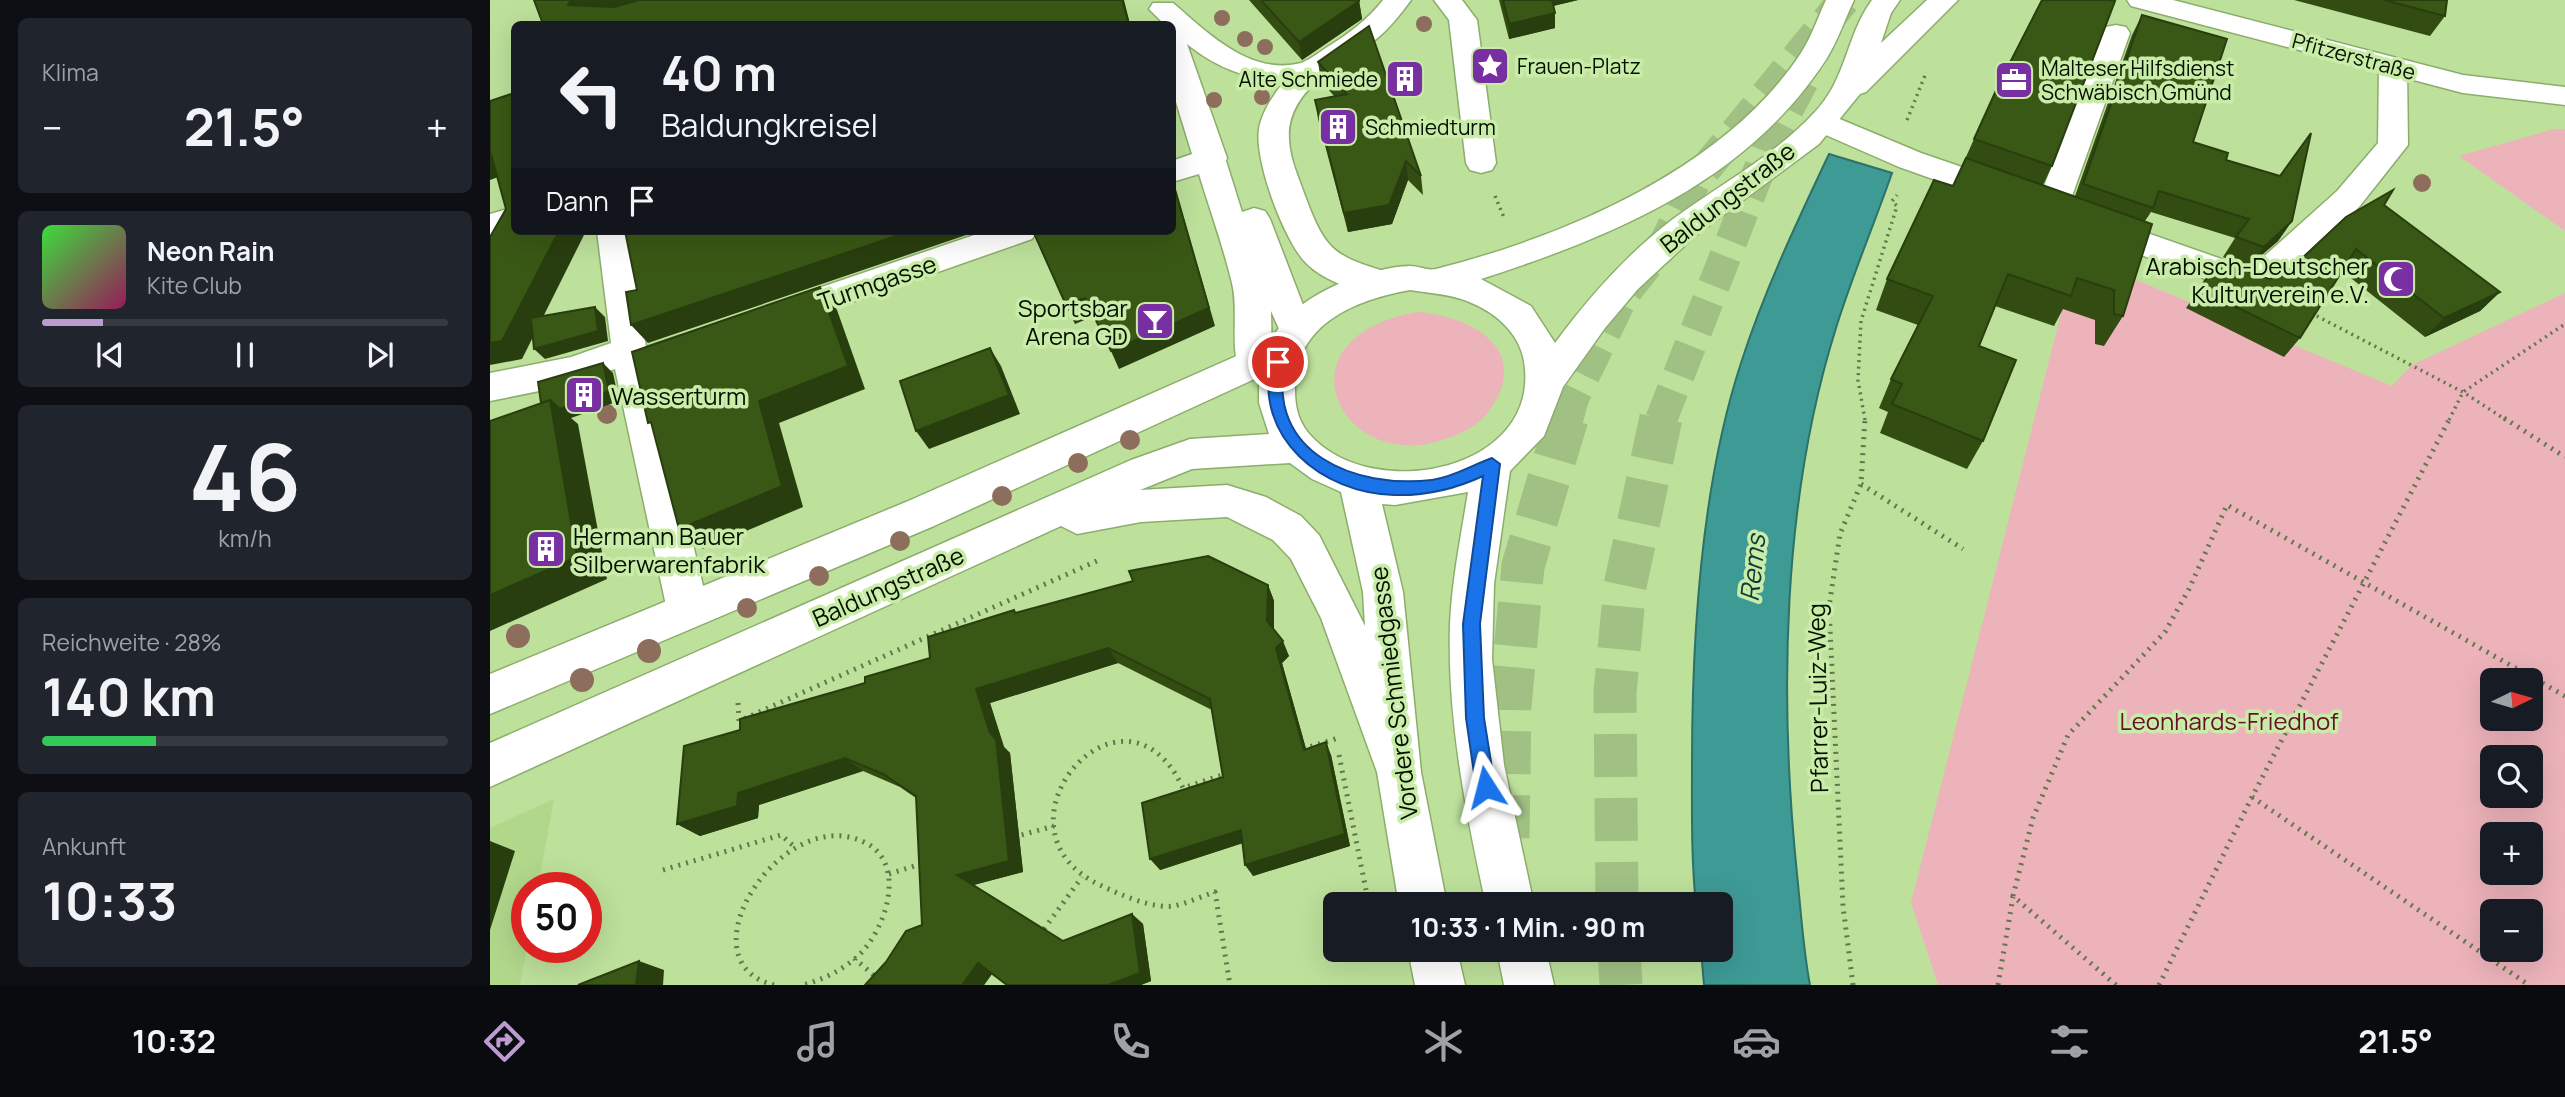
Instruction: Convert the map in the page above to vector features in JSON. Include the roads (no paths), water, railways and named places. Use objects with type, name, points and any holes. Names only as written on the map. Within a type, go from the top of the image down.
[{"type":"street","points":[[1378,282],[1335,268],[1305,242],[1280,168],[1274,128],[1283,107],[1310,71],[1373,29],[1397,0]]},
{"type":"street","points":[[1448,0],[1463,20],[1480,163]]},
{"type":"street","name":"Baldungstraße","points":[[1442,279],[1520,255],[1590,229],[1644,204],[1719,156],[1761,120],[1800,75],[1814,56],[1840,0]]},
{"type":"street","name":"Baldungstraße","points":[[1547,382],[1610,294],[1682,229],[1766,169],[1833,111],[1877,12],[1886,0]]},
{"type":"street","points":[[1944,0],[1913,26],[1833,111],[1910,160],[2255,284],[2348,199],[2393,145],[2393,67]]},
{"type":"street","name":"Pfitzerstraße","points":[[2140,1],[2393,67],[2504,91],[2565,96]]},
{"type":"street","points":[[1163,11],[1233,64],[1270,73],[1310,71]]},
{"type":"street","points":[[2051,210],[2116,33]]},
{"type":"street","points":[[1176,54],[1212,159],[1249,283],[1254,310],[1254,364]]},
{"type":"street","points":[[1186,85],[1233,64]]},
{"type":"street","points":[[1176,171],[1212,159]]},
{"type":"street","points":[[490,694],[920,514],[1254,364],[1291,337],[1317,310],[1344,294],[1378,282],[1410,278],[1442,279],[1471,286],[1514,310],[1538,340],[1545,360],[1547,382],[1541,409],[1520,440],[1492,464],[1457,480],[1433,486],[1394,489],[1358,483],[1338,476],[1296,447],[1279,417],[1274,380],[1291,337],[1247,198],[1224,168],[1212,159]]},
{"type":"street","points":[[490,225],[511,219]]},
{"type":"street","points":[[614,235],[630,357],[688,610]]},
{"type":"street","name":"Turmgasse","points":[[745,327],[1010,235]]},
{"type":"street","points":[[490,387],[574,370],[619,354],[645,361],[708,340]]},
{"type":"street","name":"Baldungstraße","points":[[490,765],[996,537],[1190,454],[1296,447]]},
{"type":"street","points":[[1492,464],[1471,624],[1475,718],[1493,833],[1507,892]]},
{"type":"street","name":"Vordere Schmiedgasse","points":[[1358,483],[1383,592],[1399,772],[1421,892]]},
{"type":"street","points":[[996,537],[1141,506],[1192,501],[1227,501],[1252,509],[1287,527],[1305,547],[1334,602],[1399,772]]},
{"type":"street","points":[[1435,962],[1440,985]]},
{"type":"street","points":[[1524,962],[1529,985]]},
{"type":"water","name":"Rems","points":[[1829,154],[1892,173],[1842,309],[1818,394],[1795,530],[1787,669],[1788,738],[1791,807],[1810,985],[1704,985],[1702,962],[1733,962],[1733,892],[1695,892],[1692,713],[1702,560],[1716,459],[1727,410],[1750,336],[1782,257]]},
{"type":"tunnel","points":[[1567,420],[1573,398],[1623,295],[1666,241],[1694,183],[1844,0]]},
{"type":"tunnel","points":[[1661,420],[1769,145],[1810,67]]},
{"type":"tunnel","points":[[1508,838],[1510,706],[1523,566],[1567,418]]},
{"type":"tunnel","points":[[1617,892],[1615,693],[1625,586],[1661,418]]},
{"type":"tunnel","points":[[1620,962],[1621,985]]},
{"type":"place","name":"Frauen-Platz","points":[[1490,66]]},
{"type":"place","name":"Alte Schmiede","points":[[1405,79]]},
{"type":"place","name":"Malteser Hilfsdienst Schwäbisch Gmünd","points":[[2014,80]]},
{"type":"place","name":"Schmiedturm","points":[[1338,127]]},
{"type":"place","name":"Arabisch-Deutscher Kulturverein e.V.","points":[[2396,279]]},
{"type":"place","name":"Sportsbar Arena GD","points":[[1155,321]]},
{"type":"place","name":"Wasserturm","points":[[584,395]]},
{"type":"place","name":"Hermann Bauer Silberwarenfabrik","points":[[546,549]]},
{"type":"park label","name":"Leonhards-Friedhof","points":[[2229,720]]}]
